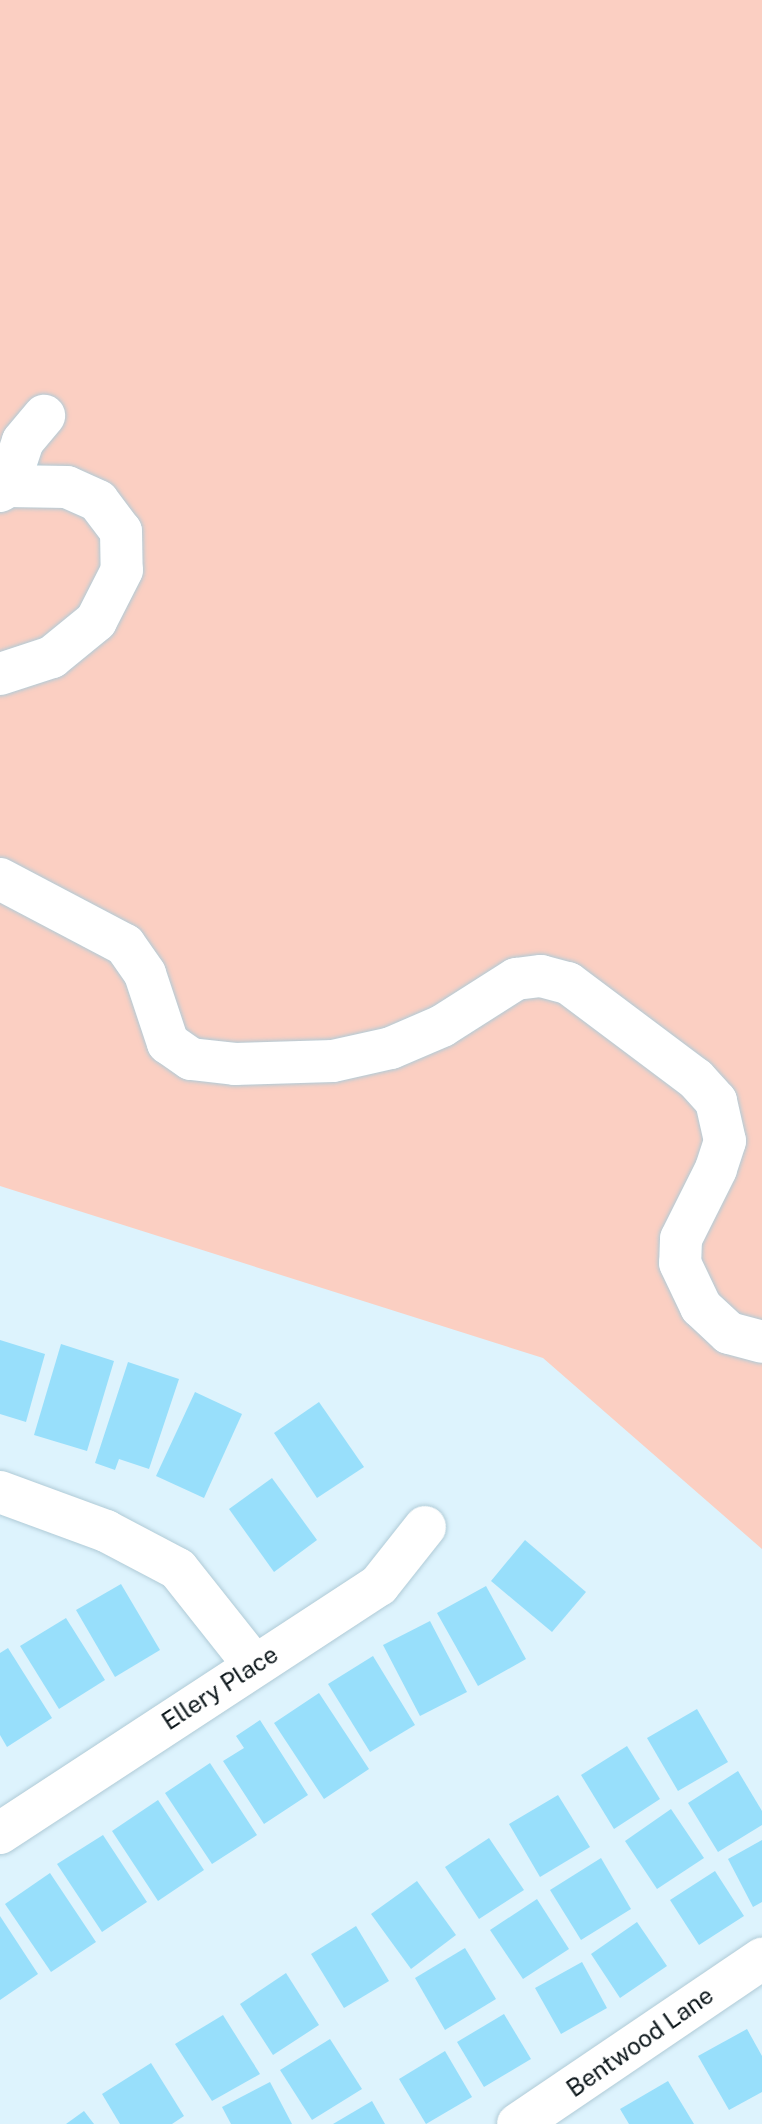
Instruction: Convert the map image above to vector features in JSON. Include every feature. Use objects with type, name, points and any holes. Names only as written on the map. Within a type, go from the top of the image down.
[{"type":"street","points":[[0,674],[52,657],[96,621],[122,570],[121,531],[98,501],[67,487],[4,488],[23,441],[44,416]]},
{"type":"street","points":[[0,879],[125,945],[145,974],[168,1043],[191,1059],[235,1064],[333,1061],[391,1048],[442,1026],[516,979],[541,976],[568,983],[696,1079],[716,1101],[725,1141],[716,1169],[681,1239],[680,1263],[701,1307],[729,1333],[762,1342]]},
{"type":"street","points":[[0,1492],[106,1531],[178,1569],[254,1665]]},
{"type":"street","name":"Ellery Place","points":[[0,1833],[379,1585],[425,1527]]},
{"type":"street","name":"Bentwood Lane","points":[[518,2124],[762,1959]]},
{"type":"shaded area","points":[[0,0],[762,0],[762,1549],[543,1358],[0,1186]]},
{"type":"building","points":[[0,1340],[45,1354],[26,1422],[0,1414]]},
{"type":"building","points":[[61,1344],[114,1361],[87,1451],[34,1435]]},
{"type":"building","points":[[128,1362],[179,1379],[149,1469],[119,1459],[115,1470],[95,1463]]},
{"type":"building","points":[[195,1392],[242,1414],[204,1498],[156,1476]]},
{"type":"building","points":[[319,1402],[364,1467],[317,1498],[274,1433]]},
{"type":"building","points":[[272,1478],[317,1540],[274,1572],[229,1509]]},
{"type":"building","points":[[525,1540],[586,1592],[552,1632],[491,1581]]},
{"type":"building","points":[[121,1584],[160,1650],[115,1677],[76,1610]]},
{"type":"building","points":[[486,1586],[526,1659],[478,1686],[437,1613]]},
{"type":"building","points":[[66,1618],[105,1680],[59,1709],[20,1646]]},
{"type":"building","points":[[430,1621],[467,1692],[420,1716],[383,1645]]},
{"type":"building","points":[[8,1648],[52,1718],[7,1747],[0,1735],[0,1653]]},
{"type":"building","points":[[373,1656],[415,1725],[370,1752],[328,1684]]},
{"type":"building","points":[[319,1693],[369,1769],[324,1799],[274,1723]]},
{"type":"building","points":[[697,1709],[728,1762],[678,1791],[647,1738]]},
{"type":"building","points":[[260,1720],[308,1795],[264,1824],[223,1761],[244,1748],[236,1736]]},
{"type":"building","points":[[627,1746],[660,1799],[614,1829],[581,1775]]},
{"type":"building","points":[[210,1763],[257,1835],[212,1864],[165,1793]]},
{"type":"building","points":[[738,1771],[762,1811],[762,1825],[718,1852],[688,1803]]},
{"type":"building","points":[[558,1795],[590,1847],[540,1877],[509,1824]]},
{"type":"building","points":[[158,1800],[204,1870],[158,1901],[112,1831]]},
{"type":"building","points":[[671,1809],[704,1858],[657,1889],[625,1841]]},
{"type":"building","points":[[103,1835],[147,1902],[102,1932],[57,1864]]},
{"type":"building","points":[[489,1838],[524,1890],[479,1919],[445,1867]]},
{"type":"building","points":[[762,1840],[762,1902],[753,1907],[728,1859]]},
{"type":"building","points":[[601,1858],[631,1909],[581,1940],[550,1890]]},
{"type":"building","points":[[715,1871],[744,1916],[699,1945],[670,1900]]},
{"type":"building","points":[[50,1873],[96,1942],[51,1972],[5,1904]]},
{"type":"building","points":[[417,1881],[456,1935],[411,1969],[371,1914]]},
{"type":"building","points":[[537,1899],[569,1949],[523,1979],[490,1930]]},
{"type":"building","points":[[0,1916],[38,1974],[0,2000]]},
{"type":"building","points":[[637,1922],[667,1966],[620,1998],[591,1954]]},
{"type":"building","points":[[356,1926],[389,1981],[344,2008],[311,1954]]},
{"type":"building","points":[[465,1948],[496,1999],[445,2030],[415,1978]]},
{"type":"building","points":[[582,1962],[607,2008],[561,2034],[535,1988]]},
{"type":"building","points":[[286,1973],[319,2025],[273,2055],[240,2004]]},
{"type":"building","points":[[504,2014],[531,2059],[484,2087],[457,2042]]},
{"type":"building","points":[[223,2015],[260,2074],[212,2101],[175,2044]]},
{"type":"building","points":[[747,2029],[762,2056],[762,2092],[729,2110],[698,2056]]},
{"type":"building","points":[[330,2039],[362,2089],[312,2120],[280,2070]]},
{"type":"building","points":[[445,2051],[472,2097],[426,2124],[399,2079]]},
{"type":"building","points":[[151,2063],[184,2116],[172,2124],[120,2124],[102,2094]]},
{"type":"building","points":[[668,2081],[694,2124],[629,2124],[620,2109]]},
{"type":"building","points":[[270,2082],[292,2124],[231,2124],[222,2107]]},
{"type":"building","points":[[372,2101],[385,2124],[333,2124]]},
{"type":"building","points":[[84,2111],[94,2124],[66,2124]]}]
